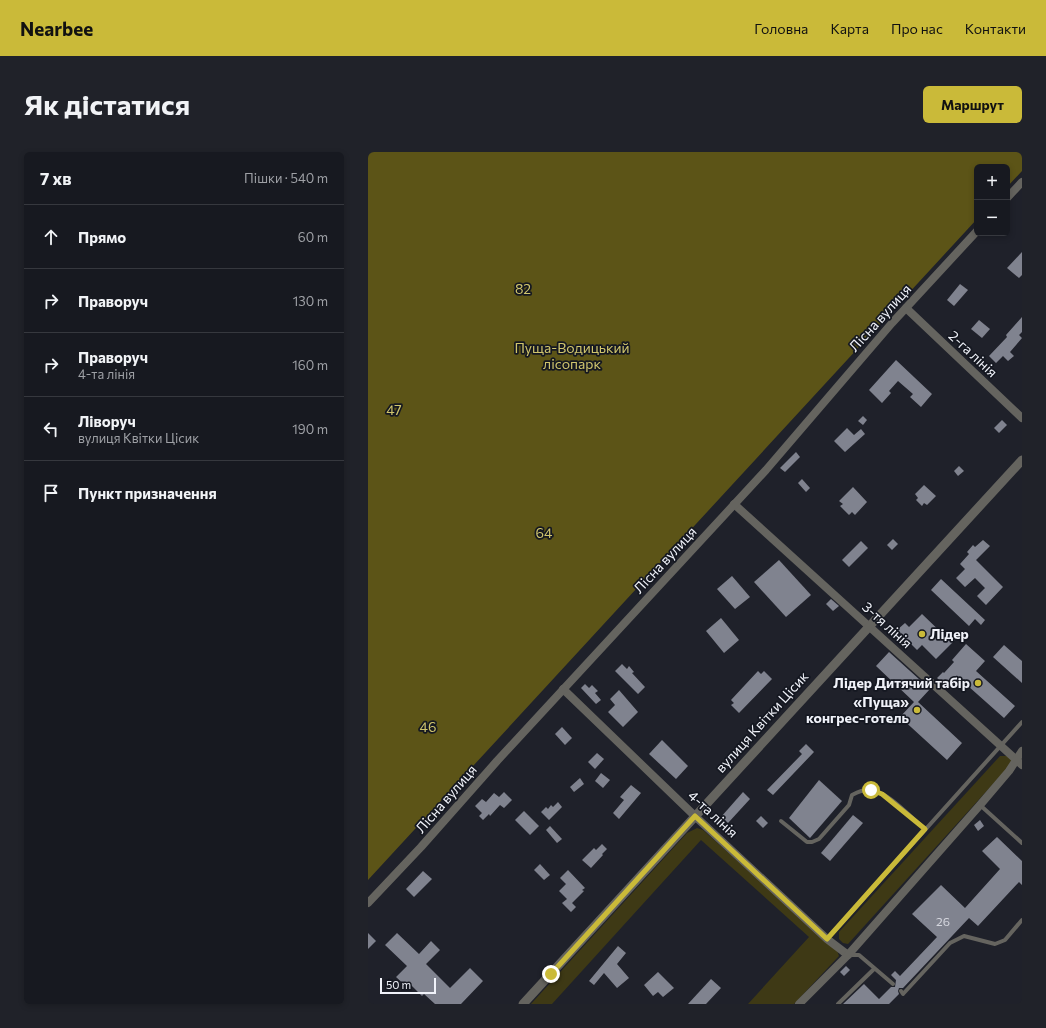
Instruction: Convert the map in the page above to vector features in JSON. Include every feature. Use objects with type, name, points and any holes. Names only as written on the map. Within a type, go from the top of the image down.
[{"type":"street","points":[[1010,195],[1022,182]]},
{"type":"street","name":"Лісна вулиця","points":[[368,903],[421,847],[563,689],[766,470],[892,323],[974,234]]},
{"type":"street","name":"2-га лінія","points":[[906,308],[1022,418]]},
{"type":"street","name":"вулиця Квітки Цісик","points":[[523,1004],[1022,460]]},
{"type":"street","name":"3-тя лінія","points":[[734,504],[1019,763]]},
{"type":"street","name":"4-та лінія","points":[[563,689],[695,816],[827,939],[848,955]]},
{"type":"street","points":[[799,1004],[848,955],[1009,771],[1019,763],[1022,751]]},
{"type":"lane","points":[[827,939],[1022,722]]},
{"type":"lane","points":[[781,821],[807,842],[812,842],[819,839],[849,805],[852,795],[859,791],[871,790],[882,794],[925,829]]},
{"type":"lane","points":[[980,805],[1022,843]]},
{"type":"lane","points":[[901,991],[903,994],[950,943],[964,936],[995,944],[1005,940],[1022,920]]},
{"type":"lane","points":[[848,955],[859,955],[893,984]]},
{"type":"lane","points":[[838,1004],[874,969]]},
{"type":"shaded area","points":[[1000,756],[1007,756],[1011,759],[1012,763],[848,944],[843,943],[839,939],[839,932]]},
{"type":"shaded area","points":[[697,828],[703,830],[837,950],[839,956],[794,1004],[748,1004],[809,937],[701,840],[552,1004],[531,1004],[687,833]]},
{"type":"green space","name":"Пуща-Водицький лісопарк","points":[[368,152],[1022,152],[1022,171],[1010,184],[1010,164],[974,164],[974,222],[368,880]]},
{"type":"building","points":[[1022,252],[1022,275],[1019,278],[1007,268]]},
{"type":"building","points":[[960,284],[968,290],[954,306],[947,300]]},
{"type":"building","points":[[1022,317],[1022,332],[1019,335],[1022,338],[1010,352],[1014,356],[1008,361],[1003,356],[996,363],[989,356],[1007,337],[1006,335]]},
{"type":"building","points":[[979,320],[990,329],[982,338],[971,329]]},
{"type":"building","points":[[896,360],[932,394],[921,407],[910,397],[913,394],[898,381],[889,391],[891,393],[882,403],[869,390]]},
{"type":"building","points":[[863,416],[867,420],[863,425],[858,421]]},
{"type":"building","points":[[1002,420],[1007,425],[999,433],[994,428]]},
{"type":"building","points":[[847,428],[854,435],[861,429],[865,434],[845,452],[834,441]]},
{"type":"building","points":[[796,452],[800,457],[785,472],[780,468]]},
{"type":"building","points":[[959,466],[964,471],[958,476],[954,471]]},
{"type":"building","points":[[802,479],[810,488],[806,492],[798,483]]},
{"type":"building","points":[[924,485],[936,496],[927,505],[924,503],[922,506],[916,500],[918,498],[915,494]]},
{"type":"building","points":[[853,487],[867,502],[855,515],[852,512],[849,515],[840,506],[843,504],[839,501]]},
{"type":"building","points":[[893,539],[898,544],[892,550],[887,545]]},
{"type":"building","points":[[983,540],[990,546],[976,560],[1003,587],[986,605],[977,596],[985,588],[975,578],[965,587],[956,578],[965,569],[960,564],[969,554],[967,552],[973,545],[975,547]]},
{"type":"building","points":[[861,541],[868,548],[849,567],[842,560]]},
{"type":"building","points":[[779,560],[811,595],[786,617],[754,582]]},
{"type":"building","points":[[732,576],[750,597],[735,609],[717,589]]},
{"type":"building","points":[[941,579],[985,620],[981,625],[975,619],[969,626],[931,590]]},
{"type":"building","points":[[831,599],[839,606],[833,611],[826,604]]},
{"type":"building","name":"Лідер","points":[[922,614],[947,638],[953,632],[958,637],[936,659],[922,645],[917,650],[897,630],[905,623],[909,627]]},
{"type":"building","points":[[721,618],[739,640],[724,653],[706,631]]},
{"type":"building","name":"Лідер Дитячий табір","points":[[966,644],[985,661],[976,671],[1015,706],[1004,718],[959,678],[949,689],[937,678],[954,662],[952,660]]},
{"type":"building","points":[[1004,645],[1022,661],[1022,683],[993,657]]},
{"type":"building","name":"«Пуща» конгрес-готель","points":[[889,652],[930,689],[918,702],[962,743],[947,760],[900,717],[914,702],[876,666]]},
{"type":"building","points":[[622,664],[627,669],[629,666],[634,672],[632,673],[645,687],[638,694],[615,671]]},
{"type":"building","points":[[758,671],[761,674],[764,671],[772,679],[739,713],[731,705],[734,703],[731,700]]},
{"type":"building","points":[[585,684],[589,688],[592,685],[598,691],[595,693],[601,700],[596,704],[581,688]]},
{"type":"building","points":[[619,690],[638,712],[623,727],[608,712],[615,705],[610,699]]},
{"type":"building","points":[[562,727],[572,738],[565,745],[555,734]]},
{"type":"building","points":[[662,740],[688,766],[676,779],[649,754]]},
{"type":"building","points":[[806,744],[814,752],[773,795],[767,790],[802,754],[799,751]]},
{"type":"building","points":[[597,753],[604,759],[595,769],[588,762]]},
{"type":"building","points":[[601,773],[610,780],[603,788],[595,781]]},
{"type":"building","points":[[580,778],[584,784],[574,792],[570,787]]},
{"type":"building","points":[[819,780],[842,801],[810,838],[789,818]]},
{"type":"building","points":[[631,785],[641,793],[619,819],[613,813],[624,800],[620,797]]},
{"type":"building","points":[[504,792],[512,800],[504,808],[500,805],[490,816],[489,814],[483,820],[479,816],[482,813],[475,806],[482,799],[486,802],[494,793],[499,797]]},
{"type":"building","points":[[743,792],[750,799],[728,823],[721,817]]},
{"type":"building","points":[[558,802],[562,807],[549,820],[541,812],[546,807],[548,809],[551,805],[553,807]]},
{"type":"building","points":[[524,811],[539,826],[530,835],[515,820]]},
{"type":"building","points":[[853,815],[863,823],[830,861],[821,853]]},
{"type":"building","points":[[761,816],[768,823],[763,828],[756,821]]},
{"type":"building","points":[[980,820],[984,826],[978,831],[974,825]]},
{"type":"building","points":[[550,826],[562,839],[557,843],[546,830]]},
{"type":"building","points":[[997,837],[1022,861],[1022,885],[1019,882],[978,926],[969,918],[903,988],[899,988],[899,994],[889,1004],[843,1004],[864,984],[879,999],[891,987],[895,987],[896,980],[891,975],[895,971],[900,976],[937,937],[912,914],[941,885],[965,908],[1000,869],[982,851]]},
{"type":"building","points":[[602,844],[607,849],[591,868],[582,860],[594,848],[596,850]]},
{"type":"building","points":[[540,864],[550,875],[544,880],[534,870]]},
{"type":"building","points":[[568,870],[585,888],[582,890],[584,891],[572,903],[576,907],[571,912],[562,903],[567,899],[559,891],[566,884],[560,878]]},
{"type":"building","points":[[423,871],[432,879],[414,897],[406,889]]},
{"type":"building","points":[[368,933],[376,941],[368,949]]},
{"type":"building","points":[[397,933],[419,954],[431,941],[440,950],[426,964],[450,988],[470,968],[483,981],[461,1004],[435,1004],[424,994],[422,996],[411,985],[408,988],[396,977],[407,966],[385,945]]},
{"type":"building","points":[[618,946],[626,953],[617,964],[629,978],[617,988],[604,973],[594,985],[589,981]]},
{"type":"building","points":[[846,966],[850,970],[844,976],[840,972]]},
{"type":"building","points":[[658,972],[674,988],[663,997],[658,992],[653,996],[644,985]]},
{"type":"building","points":[[711,979],[721,988],[706,1004],[688,1004]]},
{"type":"place","name":"Лідер","points":[[922,634]]},
{"type":"place","name":"Лідер Дитячий табір","points":[[978,683]]},
{"type":"place","name":"«Пуща» конгрес-готель","points":[[917,710]]},
{"type":"route","points":[[551,974],[695,816],[827,939],[925,829],[897,804],[882,794],[871,790]]},
{"type":"park label","name":"82","points":[[523,289]]},
{"type":"park label","name":"47","points":[[394,410]]},
{"type":"park label","name":"64","points":[[544,533]]},
{"type":"park label","name":"46","points":[[428,727]]}]
